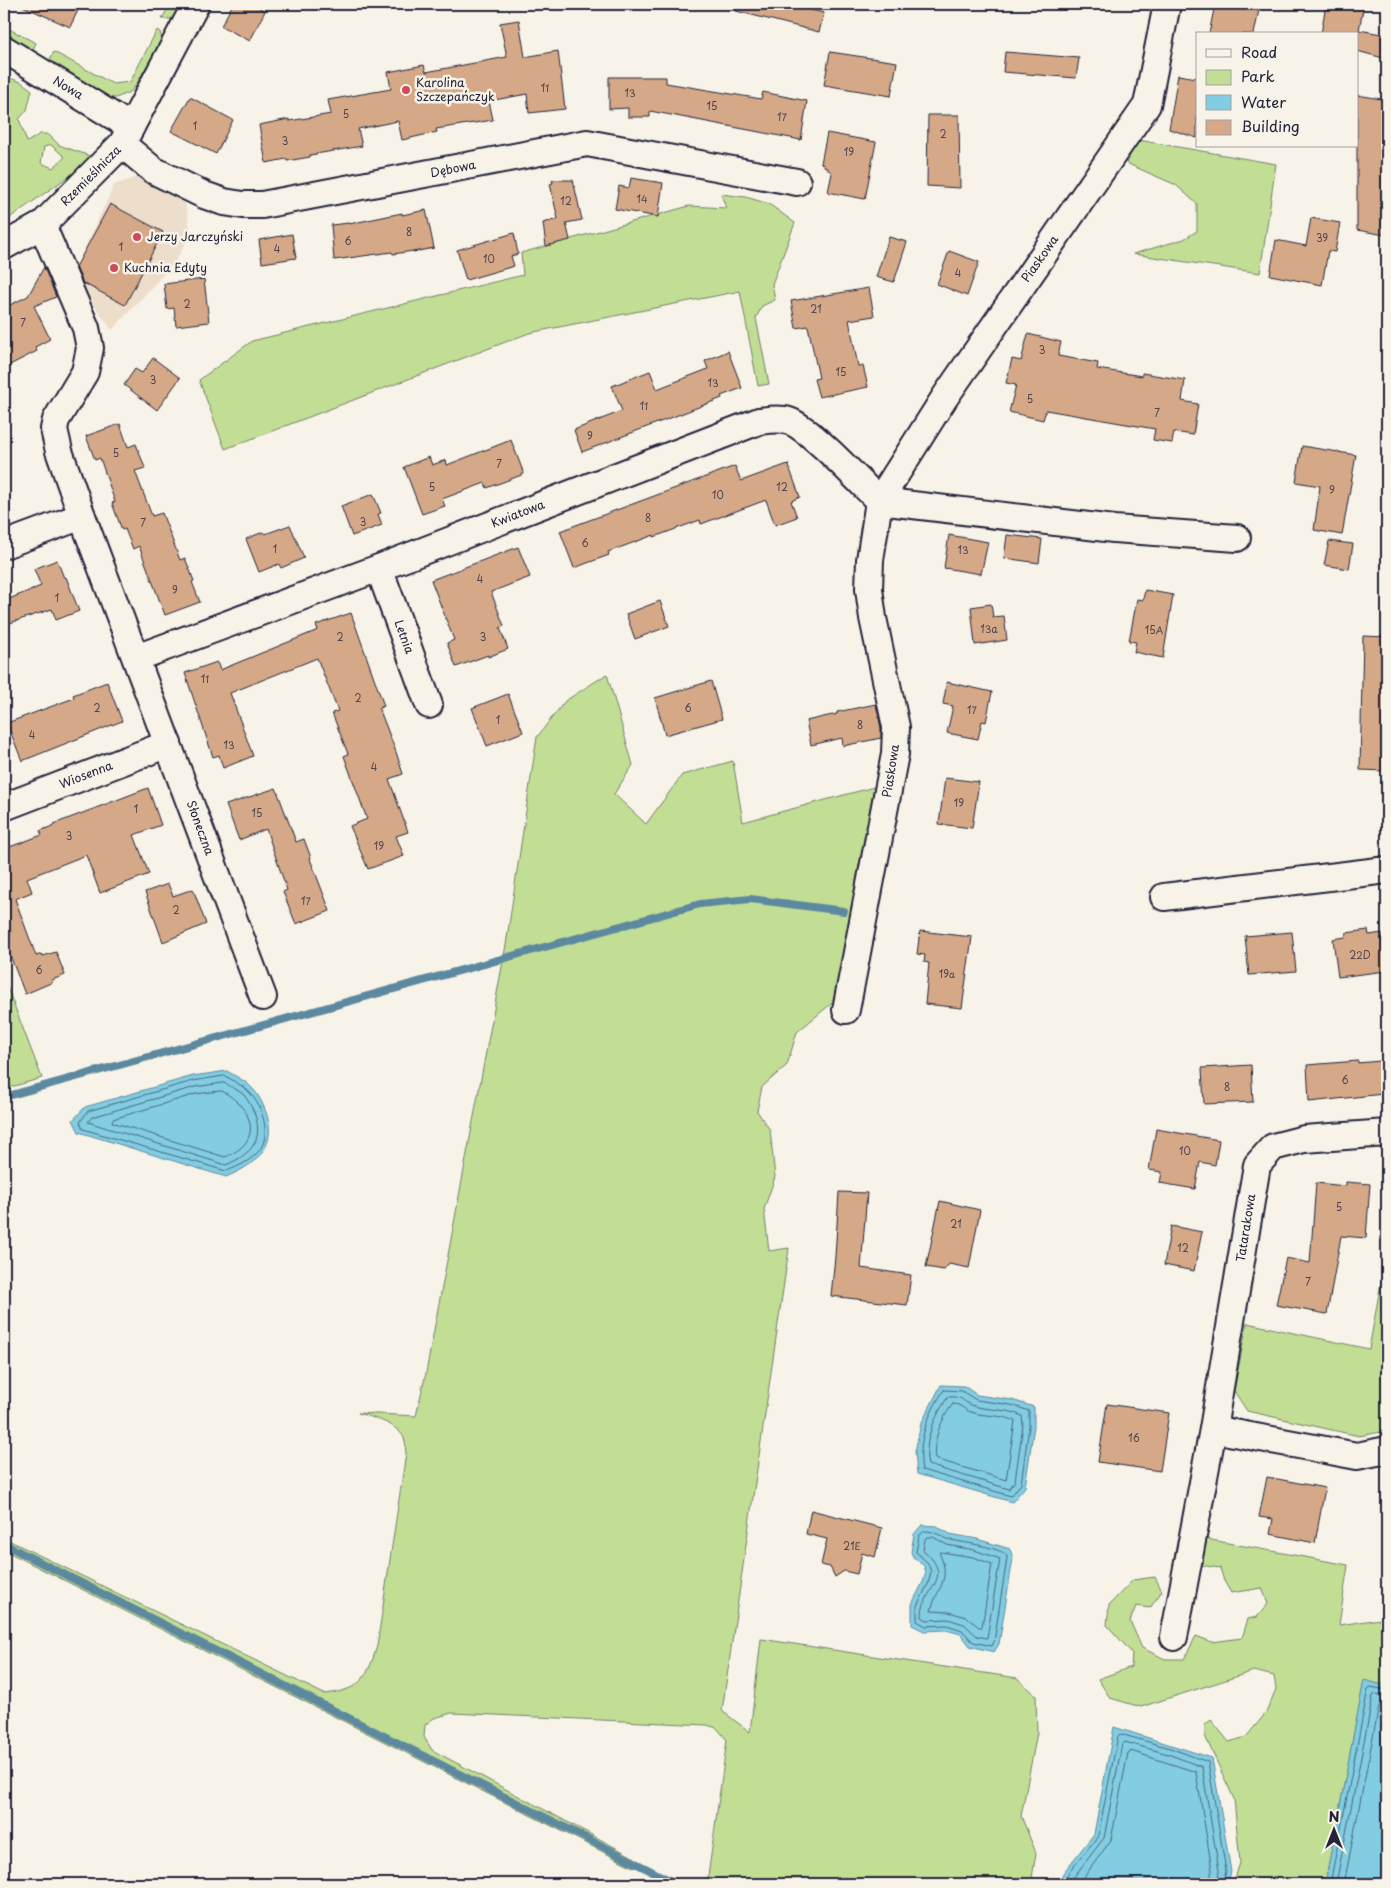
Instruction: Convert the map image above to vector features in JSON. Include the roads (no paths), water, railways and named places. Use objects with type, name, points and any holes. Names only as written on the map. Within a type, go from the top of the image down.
[{"type":"street","name":"Rzemieślnicza","points":[[4,246],[42,226],[127,136],[196,4]]},
{"type":"street","name":"Piaskowa","points":[[846,1010],[895,754],[896,727],[869,590],[870,560],[879,501],[945,397],[1147,105],[1167,4]]},
{"type":"street","name":"Nowa","points":[[4,49],[127,136]]},
{"type":"street","name":"Dębowa","points":[[127,136],[153,170],[204,195],[224,202],[243,205],[262,205],[587,143],[797,182]]},
{"type":"street","name":"Słoneczna","points":[[42,226],[86,328],[90,348],[85,372],[56,420],[54,429],[59,451],[263,997]]},
{"type":"street","name":"Kwiatowa","points":[[136,658],[379,568],[759,421],[790,421],[802,429],[879,501]]},
{"type":"street","points":[[879,501],[1114,529],[1237,538]]},
{"type":"street","points":[[4,545],[82,516]]},
{"type":"street","name":"Letnia","points":[[379,568],[430,705]]},
{"type":"street","name":"Wiosenna","points":[[4,807],[168,744]]},
{"type":"street","points":[[1164,897],[1387,870]]},
{"type":"street","name":"Tatarakowa","points":[[1174,1637],[1213,1430],[1256,1165],[1273,1147],[1304,1139],[1387,1133]]},
{"type":"street","points":[[1213,1430],[1357,1456],[1387,1450]]},
{"type":"water","points":[[227,1071],[247,1083],[259,1097],[267,1115],[269,1137],[261,1154],[254,1161],[226,1177],[79,1132],[73,1120],[85,1107],[193,1076]]},
{"type":"water","points":[[941,1385],[964,1386],[977,1395],[1012,1400],[1034,1407],[1034,1426],[1025,1487],[1012,1502],[917,1474],[915,1451],[921,1424]]},
{"type":"water","points":[[922,1525],[936,1526],[950,1534],[977,1539],[1010,1549],[1013,1558],[999,1644],[994,1652],[970,1646],[961,1634],[946,1630],[924,1631],[912,1625],[912,1604],[926,1572],[924,1566],[913,1557],[911,1552],[914,1534]]},
{"type":"water","points":[[1364,1680],[1387,1686],[1387,1884],[1325,1884]]},
{"type":"water","points":[[1114,1727],[1212,1758],[1231,1872],[1227,1884],[1060,1884],[1063,1873],[1094,1834]]},
{"type":"waterway","points":[[4,1097],[700,904],[750,899],[844,911]]},
{"type":"waterway","points":[[4,1544],[677,1884]]},
{"type":"place","name":"Karolina Szczepańczyk","points":[[406,90]]},
{"type":"place","name":"Jerzy Jarczyński","points":[[137,237]]},
{"type":"place","name":"Kuchnia Edyty","points":[[114,268]]}]
